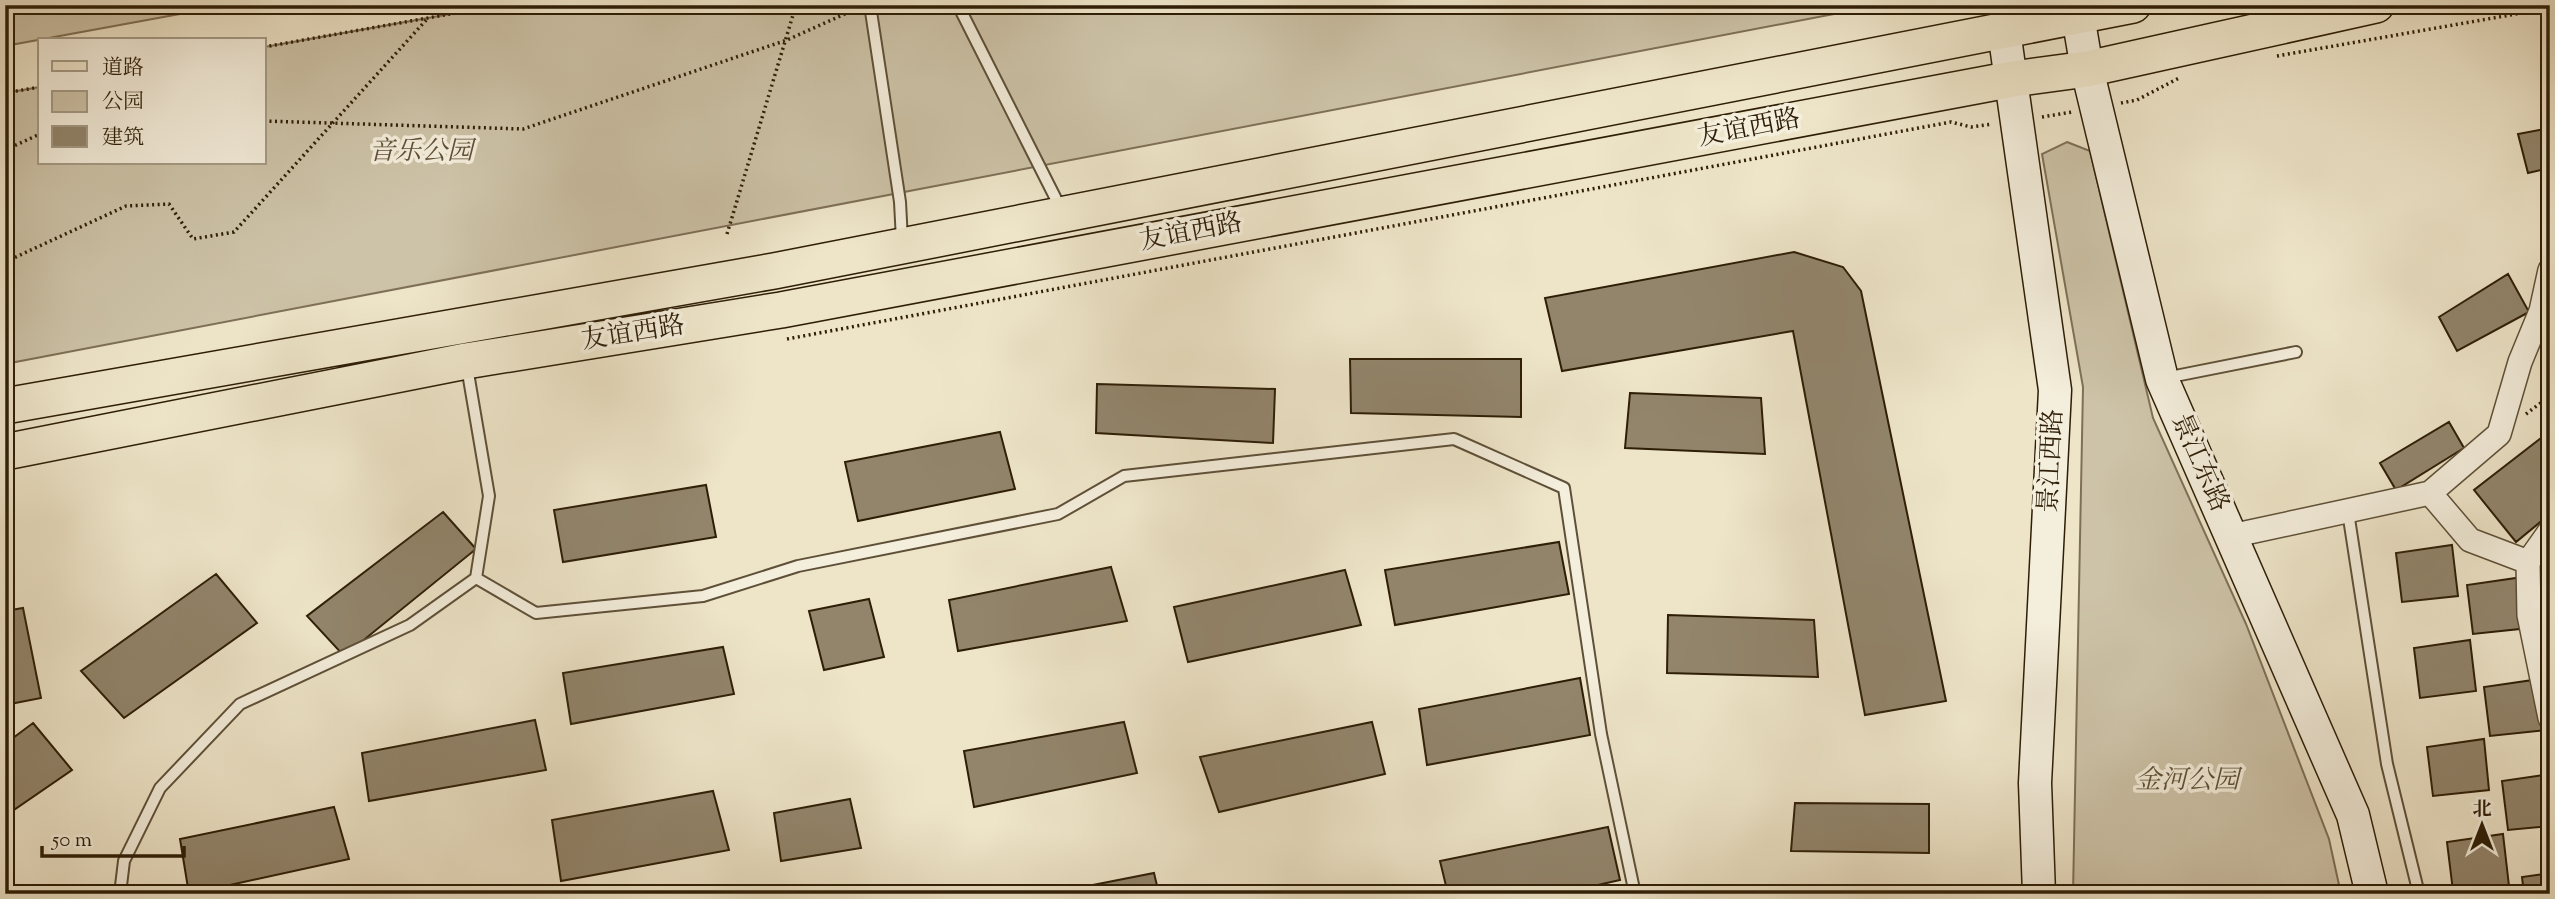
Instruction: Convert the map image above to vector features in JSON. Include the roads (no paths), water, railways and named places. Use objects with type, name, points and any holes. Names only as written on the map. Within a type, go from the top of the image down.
[{"type":"main road","name":"友谊西路","points":[[5,406],[903,247],[2133,5]]},
{"type":"main road","name":"友谊西路","points":[[5,452],[466,361],[795,308],[2013,79],[2087,69],[2375,5]]},
{"type":"main road","name":"景江东路","points":[[2078,16],[2096,108],[2162,379],[2353,815],[2372,894]]},
{"type":"main road","name":"景江西路","points":[[2004,31],[2013,79],[2055,390],[2035,783],[2039,894]]},
{"type":"street","points":[[2231,536],[2430,493],[2499,434],[2520,362],[2542,311],[2550,270]]},
{"type":"street","points":[[2430,493],[2470,540],[2528,562]]},
{"type":"street","points":[[2550,531],[2528,562],[2529,615],[2546,678],[2550,719]]},
{"type":"lane","points":[[870,5],[900,202],[903,247]]},
{"type":"lane","points":[[958,5],[1065,216]]},
{"type":"lane","points":[[2162,379],[2296,352]]},
{"type":"lane","points":[[120,894],[124,861],[160,788],[240,705],[411,625],[476,578],[489,496],[466,361]]},
{"type":"lane","points":[[476,578],[536,613],[703,596],[798,566],[1058,514],[1124,476],[1454,439],[1564,488],[1601,734],[1635,894]]},
{"type":"lane","points":[[2348,512],[2386,764],[2419,894]]},
{"type":"park label","name":"音乐公园","points":[[421,152]]},
{"type":"park label","name":"金河公园","points":[[2187,781]]}]
